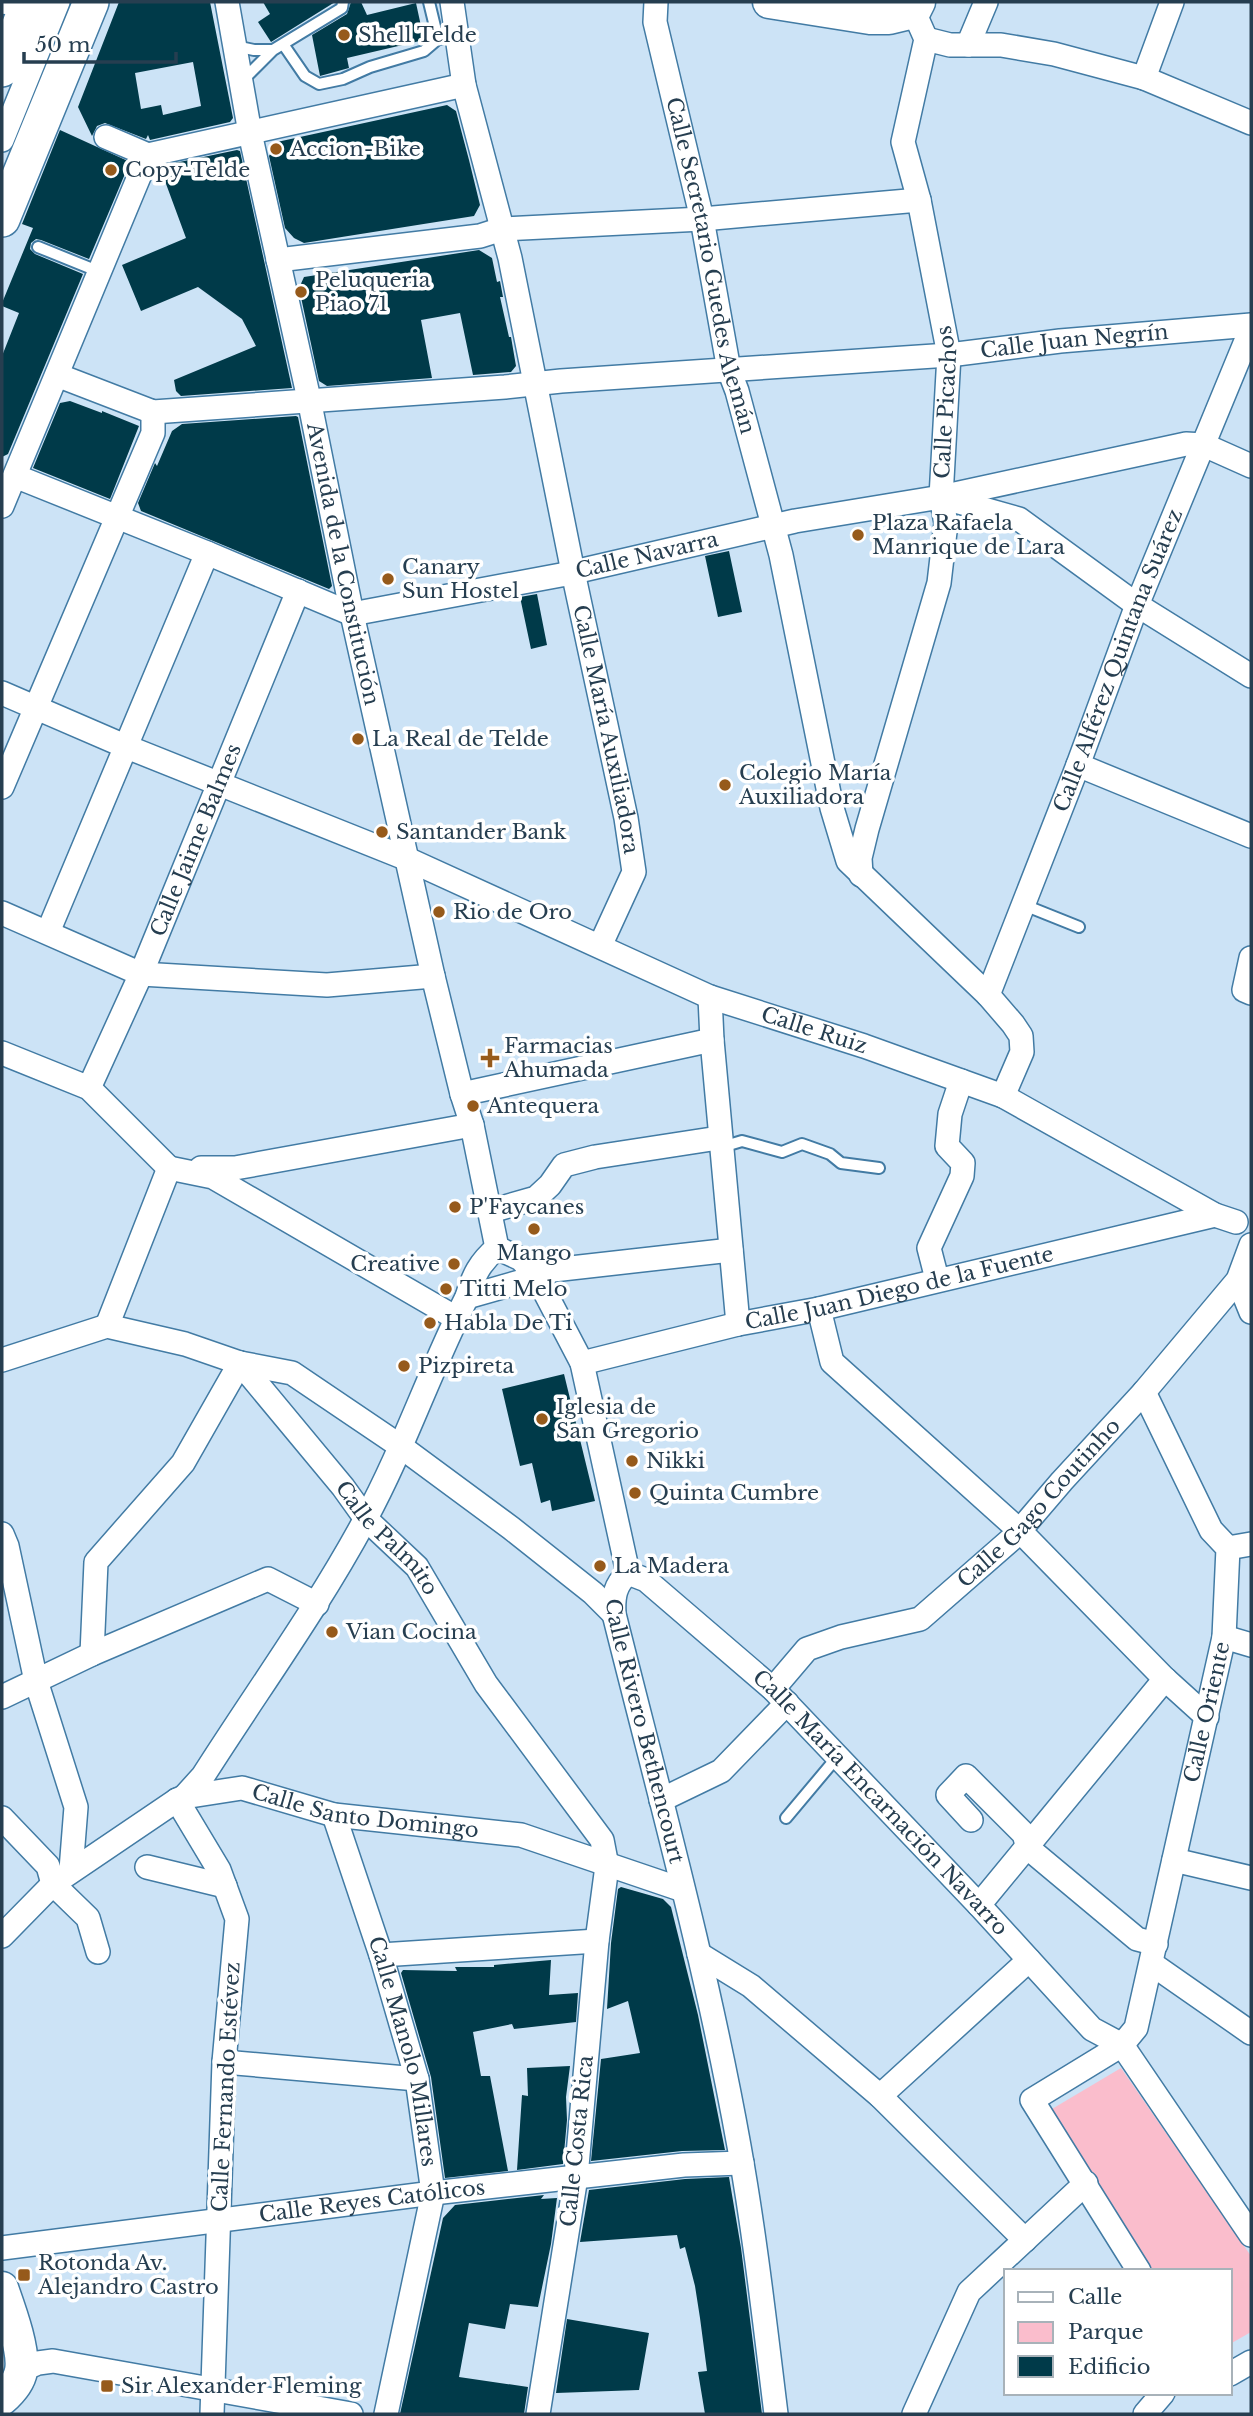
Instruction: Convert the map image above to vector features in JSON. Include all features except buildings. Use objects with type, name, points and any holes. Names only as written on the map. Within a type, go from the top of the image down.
[{"type":"main road","points":[[2,219],[90,2]]},
{"type":"main road","points":[[2,69],[29,3]]},
{"type":"street","name":"Avenida de la Constitución","points":[[227,2],[250,133],[405,858],[500,1249]]},
{"type":"street","name":"Calle María Auxiliadora","points":[[452,2],[447,37],[464,85],[491,232],[536,384],[626,818],[634,872],[600,946]]},
{"type":"street","name":"Calle Secretario Guedes Alemán","points":[[656,2],[655,22],[702,219],[729,370],[774,526],[832,808],[848,861],[988,995],[1021,1036],[1022,1052],[1003,1096]]},
{"type":"street","points":[[769,2],[870,18],[920,18],[950,45],[1001,45],[1054,54],[1144,78],[1251,123]]},
{"type":"street","points":[[968,45],[986,2]]},
{"type":"street","points":[[1144,78],[1172,2]]},
{"type":"street","points":[[2,141],[29,3]]},
{"type":"street","name":"Calle Picachos","points":[[861,875],[860,858],[867,830],[939,583],[946,523],[941,497],[949,355],[919,200],[903,142],[920,18]]},
{"type":"street","points":[[106,137],[148,155],[464,85]]},
{"type":"street","points":[[2,506],[148,155]]},
{"type":"street","points":[[278,260],[491,232],[702,219],[919,200]]},
{"type":"street","name":"Calle Juan Negrín","points":[[153,411],[949,355],[1060,341],[1251,327]]},
{"type":"street","name":"Calle Alférez Quintana Suárez","points":[[988,995],[1137,605],[1251,327]]},
{"type":"street","points":[[2,787],[153,433],[153,411],[57,375]]},
{"type":"street","name":"Calle Navarra","points":[[352,614],[573,572],[774,526],[941,497],[1186,444],[1204,445]]},
{"type":"street","points":[[1204,445],[1251,466]]},
{"type":"street","points":[[15,476],[352,614]]},
{"type":"street","points":[[941,497],[1019,519],[1137,605],[1251,676]]},
{"type":"street","points":[[48,932],[207,553]]},
{"type":"street","name":"Calle Jaime Balmes","points":[[89,1088],[141,974],[298,591]]},
{"type":"street","name":"Calle Ruiz","points":[[2,693],[127,747],[405,858],[710,997],[864,1046],[1003,1096],[1234,1218]]},
{"type":"street","points":[[1078,765],[1251,836]]},
{"type":"street","points":[[839,830],[867,830]]},
{"type":"street","points":[[2,913],[141,974],[327,985],[433,976]]},
{"type":"street","points":[[1248,991],[1251,958]]},
{"type":"street","points":[[710,997],[720,1141],[738,1324]]},
{"type":"street","points":[[462,1094],[712,1040]]},
{"type":"street","points":[[2,1053],[89,1088],[169,1168],[213,1177],[461,1307],[553,1270],[731,1250]]},
{"type":"street","points":[[937,1279],[929,1248],[962,1176],[963,1163],[947,1146],[950,1114],[961,1081]]},
{"type":"street","points":[[169,1168],[235,1168],[472,1125]]},
{"type":"street","points":[[491,1211],[536,1198],[550,1185],[564,1165],[595,1157],[712,1139],[720,1141]]},
{"type":"street","points":[[107,1326],[169,1168]]},
{"type":"street","points":[[1234,1218],[1234,1236],[1242,1244],[1251,1245]]},
{"type":"street","name":"Calle Juan Diego de la Fuente","points":[[582,1363],[937,1279],[1234,1218]]},
{"type":"street","name":"Calle Gago Coutinho","points":[[661,1800],[721,1771],[780,1696],[807,1649],[841,1637],[920,1619],[1020,1531],[1144,1392],[1238,1280],[1251,1245]]},
{"type":"street","points":[[180,1799],[203,1776],[317,1604],[366,1519],[395,1461],[473,1277],[485,1258],[500,1249]]},
{"type":"street","name":"Calle Rivero Bethencourt","points":[[500,1249],[521,1259],[537,1277],[582,1363],[628,1573],[619,1581],[613,1597],[614,1614],[699,1954],[742,2163],[758,2262],[775,2414]]},
{"type":"street","points":[[1238,1280],[1251,1312]]},
{"type":"street","points":[[819,1308],[832,1362],[1020,1531],[1165,1679],[1207,1717]]},
{"type":"street","points":[[2,1360],[107,1326],[185,1344],[240,1363],[292,1373],[400,1446],[511,1528],[593,1593],[614,1614]]},
{"type":"street","points":[[92,1654],[96,1562],[183,1463],[240,1363]]},
{"type":"street","name":"Calle Palmito","points":[[240,1363],[343,1487],[366,1519],[417,1567],[486,1684],[602,1840],[607,1866]]},
{"type":"street","points":[[1144,1392],[1211,1530],[1228,1548],[1251,1544]]},
{"type":"street","points":[[2,1534],[7,1546],[36,1681],[76,1807],[62,1877]]},
{"type":"street","name":"Calle Oriente","points":[[1122,2045],[1136,2028],[1207,1717],[1224,1637],[1228,1548]]},
{"type":"street","name":"Calle María Encarnación Navarro","points":[[628,1573],[646,1580],[780,1696],[979,1905],[1092,2029],[1122,2045]]},
{"type":"street","points":[[2,1697],[92,1654],[268,1579],[317,1604]]},
{"type":"street","points":[[1224,1637],[1251,1646]]},
{"type":"street","points":[[979,1905],[1165,1679]]},
{"type":"street","points":[[971,1820],[948,1795],[966,1776],[1024,1834],[1028,1848],[1251,2033]]},
{"type":"street","name":"Calle Santo Domingo","points":[[2,1936],[62,1877],[180,1799],[242,1788],[334,1815],[521,1835],[683,1890]]},
{"type":"street","name":"Calle Fernando Estévez","points":[[180,1799],[219,1870],[237,1919],[224,2062],[212,2414]]},
{"type":"street","name":"Calle Manolo Millares","points":[[334,1815],[417,2079],[433,2193],[386,2414]]},
{"type":"street","points":[[2,1818],[62,1877],[88,1917],[98,1952]]},
{"type":"street","points":[[1174,1860],[1251,1878]]},
{"type":"street","name":"Calle Costa Rica","points":[[538,2414],[576,2177],[597,1941],[607,1866]]},
{"type":"street","points":[[147,1867],[225,1886]]},
{"type":"street","points":[[380,1955],[597,1941]]},
{"type":"street","points":[[699,1954],[751,1986],[880,2096],[1025,2240]]},
{"type":"street","points":[[880,2096],[1029,1960]]},
{"type":"street","points":[[1138,2269],[1032,2100],[1122,2045],[1251,2235]]},
{"type":"street","points":[[224,2062],[417,2079]]},
{"type":"street","name":"Calle Reyes Católicos","points":[[2,2248],[433,2193],[684,2165],[742,2163]]},
{"type":"street","points":[[915,2414],[969,2292],[1086,2183]]},
{"type":"street","points":[[2,2288],[13,2320],[11,2394]]},
{"type":"street","points":[[11,2394],[38,2363],[53,2361],[351,2414]]},
{"type":"street","points":[[1146,2414],[1161,2395]]},
{"type":"lane","points":[[242,81],[278,47],[342,8],[343,2]]},
{"type":"lane","points":[[278,47],[305,76],[319,84],[343,79],[370,66],[424,51],[447,37],[429,2]]},
{"type":"lane","points":[[235,46],[254,50],[278,47]]},
{"type":"lane","points":[[38,247],[100,272]]},
{"type":"lane","points":[[1024,905],[1079,927]]},
{"type":"lane","points":[[720,1141],[732,1144],[742,1141],[782,1152],[802,1144],[830,1154],[841,1163],[879,1168]]},
{"type":"lane","points":[[213,1792],[222,1747]]},
{"type":"lane","points":[[786,1818],[838,1756]]},
{"type":"green space","points":[[1121,2068],[1251,2256],[1251,2332],[1232,2343],[1232,2269],[1151,2269],[1052,2109]]},
{"type":"place","name":"Shell Telde","points":[[344,35]]},
{"type":"place","name":"Accion-Bike","points":[[276,149]]},
{"type":"place","name":"Copy-Telde","points":[[111,170]]},
{"type":"place","name":"Peluqueria Piao 71","points":[[301,292]]},
{"type":"place","name":"Plaza Rafaela Manrique de Lara","points":[[858,535]]},
{"type":"place","name":"Canary Sun Hostel","points":[[388,579]]},
{"type":"place","name":"La Real de Telde","points":[[358,739]]},
{"type":"place","name":"Colegio María Auxiliadora","points":[[725,785]]},
{"type":"place","name":"Santander Bank","points":[[382,832]]},
{"type":"place","name":"Rio de Oro","points":[[439,912]]},
{"type":"place","name":"Farmacias Ahumada","points":[[490,1058]]},
{"type":"place","name":"Antequera","points":[[473,1106]]},
{"type":"place","name":"P'Faycanes","points":[[455,1207]]},
{"type":"place","name":"Mango","points":[[534,1229]]},
{"type":"place","name":"Creative","points":[[454,1264]]},
{"type":"place","name":"Titti Melo","points":[[446,1289]]},
{"type":"place","name":"Habla De Ti","points":[[430,1323]]},
{"type":"place","name":"Pizpireta","points":[[404,1366]]},
{"type":"place","name":"Iglesia de San Gregorio","points":[[542,1419]]},
{"type":"place","name":"Nikki","points":[[632,1461]]},
{"type":"place","name":"Quinta Cumbre","points":[[635,1493]]},
{"type":"place","name":"La Madera","points":[[600,1566]]},
{"type":"place","name":"Vian Cocina","points":[[332,1632]]},
{"type":"place","name":"Rotonda Av. Alejandro Castro","points":[[24,2275]]},
{"type":"place","name":"Sir Alexander Fleming","points":[[107,2386]]}]
